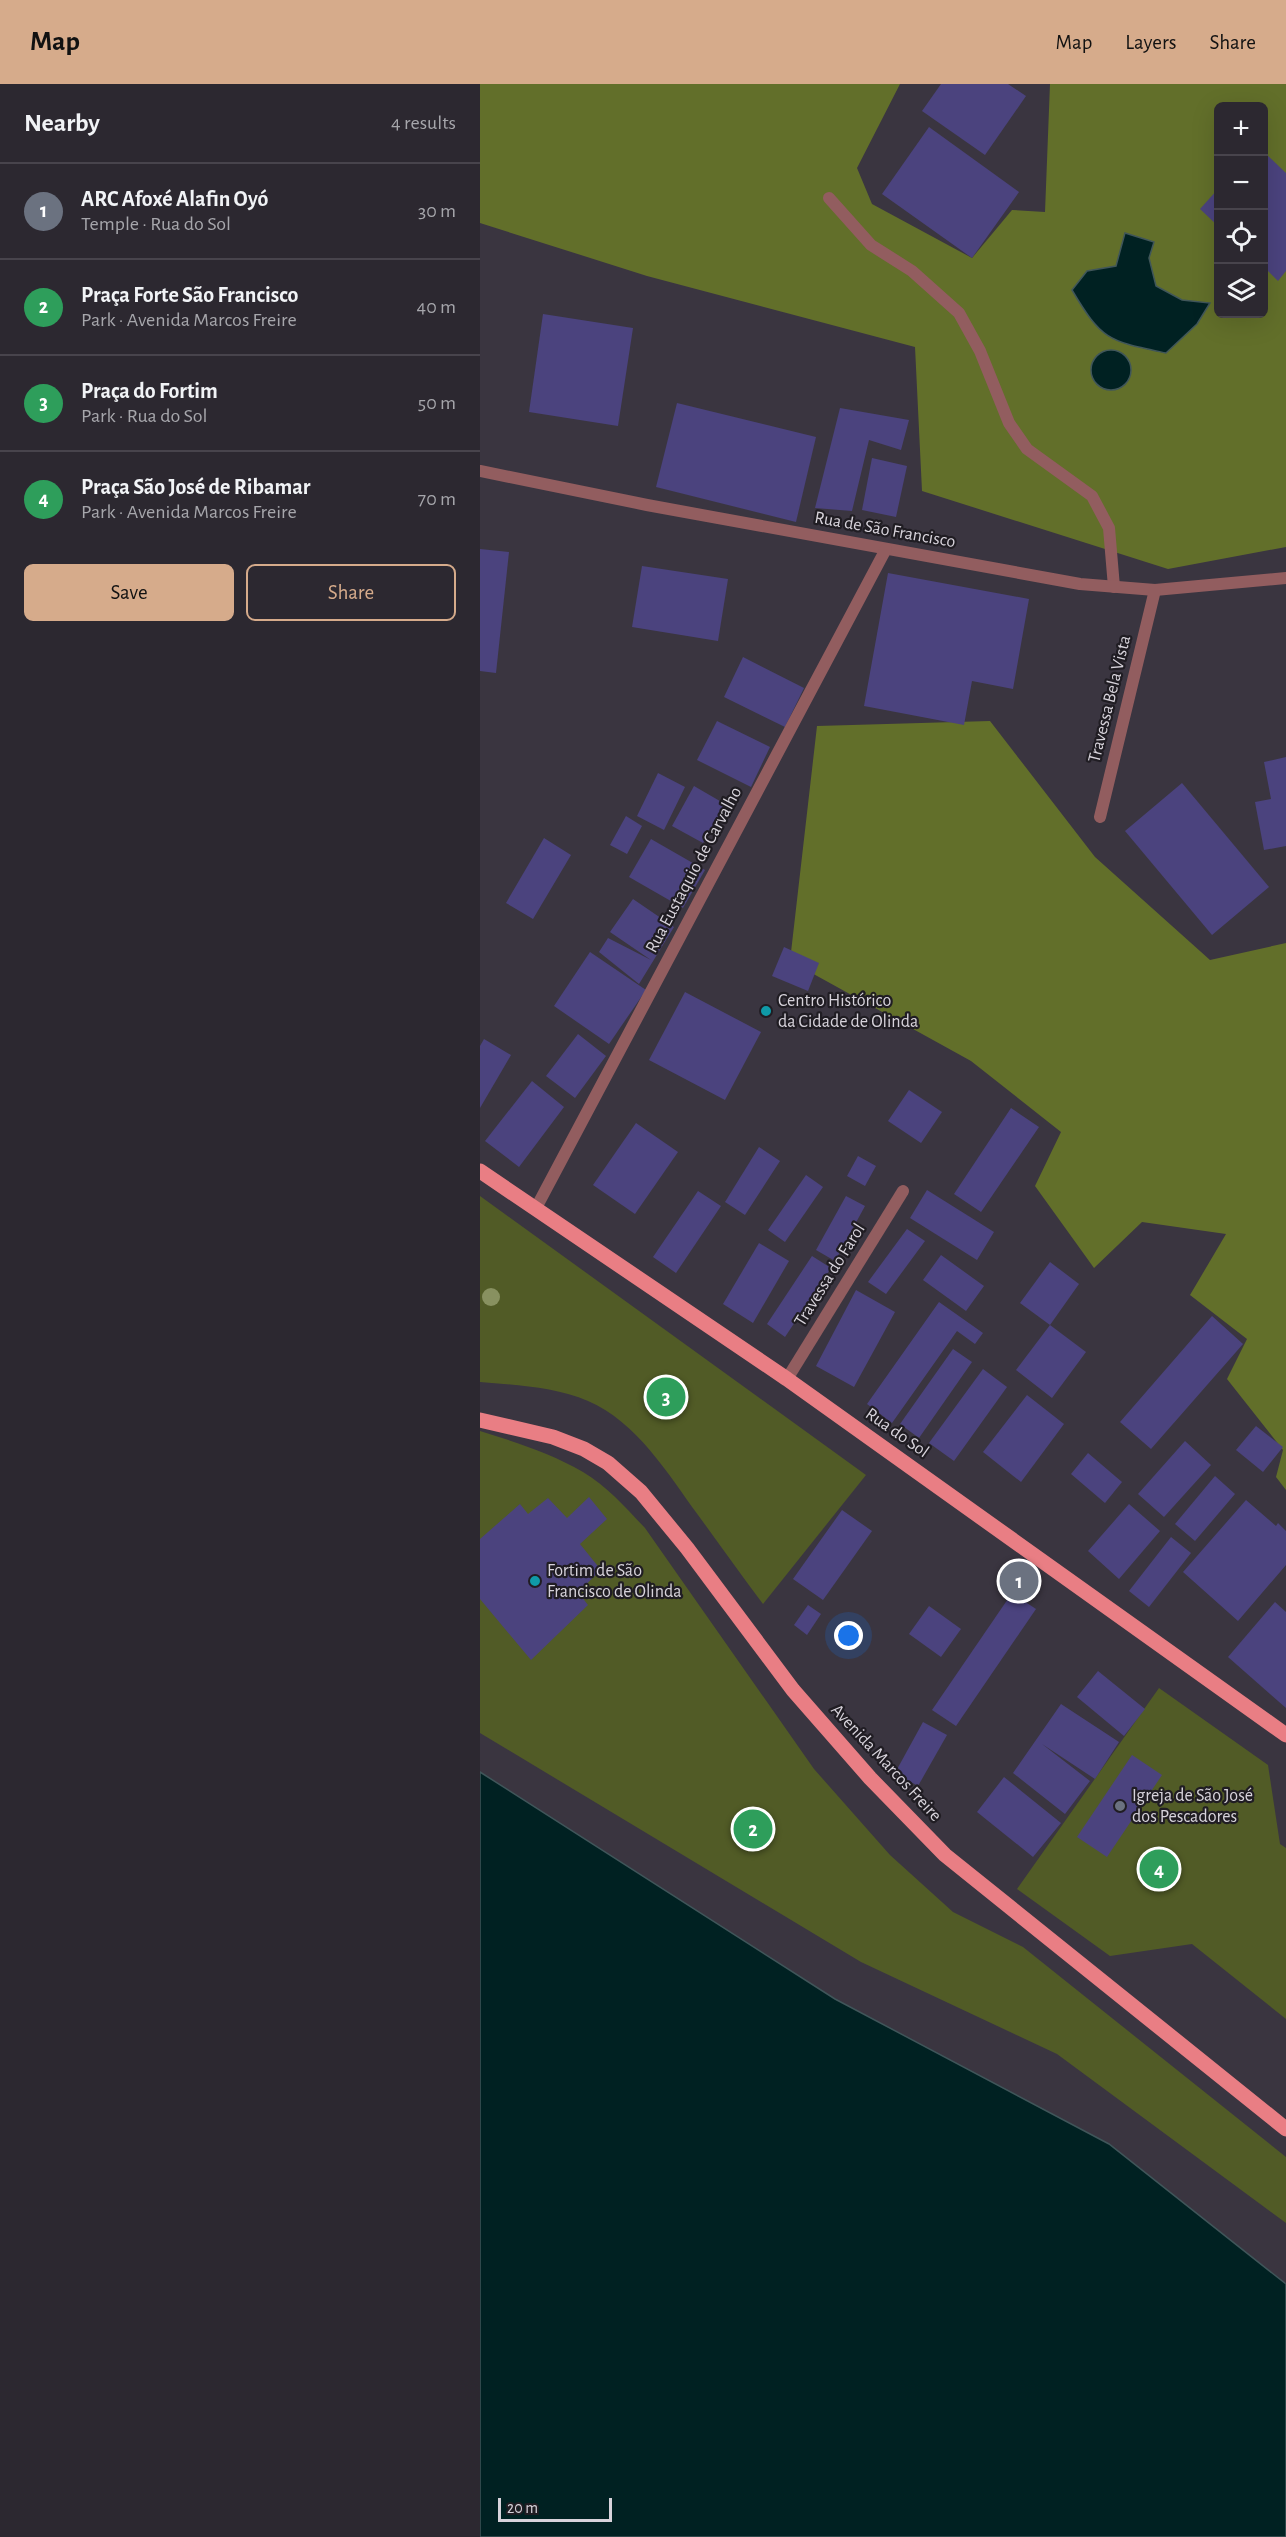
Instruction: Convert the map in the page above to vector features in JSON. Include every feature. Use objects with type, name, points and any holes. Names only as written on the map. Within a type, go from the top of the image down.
[{"type":"main road","name":"Rua do Sol","points":[[480,1171],[787,1379],[1286,1735]]},
{"type":"main road","name":"Avenida Marcos Freire","points":[[480,1420],[553,1437],[584,1449],[608,1463],[641,1492],[687,1548],[793,1690],[870,1778],[945,1855],[1286,2129]]},
{"type":"street","points":[[829,198],[871,245],[912,271],[958,313],[980,351],[1009,423],[1027,449],[1092,496],[1109,528],[1113,587]]},
{"type":"street","name":"Rua de São Francisco","points":[[480,471],[886,549],[1113,587],[1155,590],[1286,578]]},
{"type":"street","name":"Rua Eustaquio de Carvalho","points":[[536,1208],[886,549]]},
{"type":"street","name":"Travessa Bela Vista","points":[[1100,817],[1155,590]]},
{"type":"street","name":"Travessa do Farol","points":[[787,1379],[903,1191]]},
{"type":"green space","points":[[480,84],[900,84],[857,168],[872,204],[972,258],[1012,210],[1045,212],[1050,84],[1286,84],[1286,547],[1168,569],[922,491],[915,347],[647,276],[480,223]]},
{"type":"green space","points":[[990,721],[1095,857],[1210,960],[1286,943],[1286,1490],[1276,1477],[1283,1450],[1227,1379],[1247,1339],[1190,1295],[1226,1234],[1142,1222],[1094,1268],[1035,1186],[1061,1132],[971,1061],[790,961],[817,726]]},
{"type":"green space","points":[[480,1196],[866,1475],[763,1604],[663,1466],[622,1422],[606,1410],[575,1396],[535,1387],[480,1382]]},
{"type":"green space","points":[[480,1431],[533,1448],[571,1465],[592,1478],[616,1498],[645,1528],[814,1769],[890,1855],[953,1912],[1023,1947],[1286,2157],[1286,2223],[1057,2054],[861,1962],[480,1733]]},
{"type":"green space","points":[[1159,1688],[1268,1765],[1280,1844],[1286,1848],[1286,2019],[1192,1944],[1110,1956],[1017,1889]]},
{"type":"shaded area","points":[[1125,233],[1154,242],[1149,258],[1156,286],[1182,300],[1210,303],[1197,324],[1166,353],[1131,345],[1109,336],[1091,320],[1072,290],[1087,271],[1116,266]]},
{"type":"shaded area","points":[[1111,350],[1119,351],[1125,356],[1130,362],[1130,378],[1125,384],[1119,389],[1111,390],[1103,389],[1097,384],[1092,378],[1091,370],[1092,362],[1097,356],[1103,351]]},
{"type":"shaded area","points":[[480,1772],[835,1999],[1109,2144],[1286,2284],[1286,2537],[480,2537]]},
{"type":"building","points":[[941,84],[1008,84],[1026,96],[985,155],[922,111]]},
{"type":"building","points":[[929,127],[1019,192],[972,258],[882,194]]},
{"type":"building","points":[[1268,156],[1286,173],[1286,271],[1278,281],[1268,271]]},
{"type":"building","points":[[1214,193],[1214,222],[1200,209]]},
{"type":"building","points":[[543,314],[633,328],[618,426],[529,412]]},
{"type":"building","points":[[677,403],[816,437],[796,522],[656,487]]},
{"type":"building","points":[[840,408],[909,420],[901,450],[869,440],[852,511],[815,508]]},
{"type":"building","points":[[872,458],[907,466],[896,517],[862,510]]},
{"type":"building","points":[[480,549],[509,552],[496,673],[480,671]]},
{"type":"building","points":[[642,566],[728,579],[718,641],[632,627]]},
{"type":"building","points":[[888,573],[1029,599],[1013,689],[972,681],[964,725],[864,706]]},
{"type":"building","points":[[743,657],[804,688],[785,727],[724,697]]},
{"type":"building","points":[[717,721],[770,747],[751,787],[697,760]]},
{"type":"building","points":[[1286,757],[1286,846],[1264,850],[1255,802],[1271,799],[1264,762]]},
{"type":"building","points":[[658,773],[685,787],[664,830],[637,816]]},
{"type":"building","points":[[1182,783],[1269,887],[1212,935],[1125,831]]},
{"type":"building","points":[[694,786],[725,804],[703,843],[672,826]]},
{"type":"building","points":[[626,816],[642,826],[627,854],[610,845]]},
{"type":"building","points":[[544,838],[571,855],[533,919],[506,903]]},
{"type":"building","points":[[651,839],[705,870],[683,908],[629,877]]},
{"type":"building","points":[[633,899],[674,927],[639,984],[599,952],[608,938],[651,960],[610,932]]},
{"type":"building","points":[[784,947],[819,963],[808,991],[772,976]]},
{"type":"building","points":[[590,952],[646,990],[609,1044],[554,1006]]},
{"type":"building","points":[[685,992],[761,1032],[725,1100],[649,1060]]},
{"type":"building","points":[[578,1034],[606,1056],[575,1098],[546,1076]]},
{"type":"building","points":[[484,1039],[511,1055],[480,1108],[480,1046]]},
{"type":"building","points":[[532,1081],[564,1107],[519,1167],[485,1141]]},
{"type":"building","points":[[909,1090],[942,1112],[921,1143],[888,1121]]},
{"type":"building","points":[[1011,1108],[1039,1127],[981,1212],[954,1194]]},
{"type":"building","points":[[636,1123],[678,1152],[635,1214],[593,1185]]},
{"type":"building","points":[[759,1147],[780,1161],[745,1215],[725,1202]]},
{"type":"building","points":[[858,1156],[876,1166],[865,1186],[847,1176]]},
{"type":"building","points":[[806,1175],[823,1187],[785,1242],[768,1230]]},
{"type":"building","points":[[927,1190],[994,1232],[977,1260],[910,1218]]},
{"type":"building","points":[[698,1191],[721,1206],[676,1273],[653,1257]]},
{"type":"building","points":[[846,1196],[865,1206],[835,1261],[816,1250]]},
{"type":"building","points":[[907,1229],[925,1241],[886,1294],[868,1282]]},
{"type":"building","points":[[759,1243],[789,1261],[753,1323],[723,1304]]},
{"type":"building","points":[[941,1255],[984,1286],[966,1311],[923,1280]]},
{"type":"building","points":[[812,1256],[831,1268],[785,1337],[767,1324]]},
{"type":"building","points":[[1050,1262],[1079,1284],[1050,1325],[1020,1303]]},
{"type":"building","points":[[856,1290],[895,1312],[854,1387],[816,1366]]},
{"type":"building","points":[[939,1302],[983,1333],[975,1344],[957,1331],[892,1423],[867,1404]]},
{"type":"building","points":[[1212,1316],[1243,1344],[1151,1449],[1120,1422]]},
{"type":"building","points":[[1050,1325],[1086,1352],[1052,1398],[1016,1370]]},
{"type":"building","points":[[953,1349],[972,1362],[919,1438],[900,1424]]},
{"type":"building","points":[[983,1369],[1007,1387],[954,1461],[929,1443]]},
{"type":"building","points":[[1027,1395],[1064,1424],[1021,1482],[983,1452]]},
{"type":"building","points":[[1256,1426],[1283,1447],[1263,1472],[1236,1450]]},
{"type":"building","points":[[1185,1441],[1211,1465],[1164,1517],[1138,1494]]},
{"type":"building","points":[[1088,1453],[1122,1482],[1105,1503],[1071,1474]]},
{"type":"building","points":[[1215,1476],[1235,1494],[1195,1541],[1175,1524]]},
{"type":"building","name":"Fortim de São Francisco de Olinda","points":[[589,1497],[607,1519],[580,1544],[601,1570],[578,1592],[588,1605],[531,1660],[480,1599],[480,1539],[520,1504],[528,1514],[548,1498],[567,1518]]},
{"type":"building","points":[[1246,1500],[1276,1526],[1278,1523],[1286,1531],[1286,1565],[1238,1621],[1183,1572]]},
{"type":"building","points":[[1129,1504],[1160,1531],[1119,1579],[1088,1551]]},
{"type":"building","points":[[842,1510],[872,1531],[823,1600],[793,1579]]},
{"type":"building","points":[[1171,1537],[1191,1553],[1149,1607],[1129,1591]]},
{"type":"building","points":[[1012,1593],[1036,1609],[956,1726],[932,1710]]},
{"type":"building","points":[[1275,1602],[1286,1612],[1286,1708],[1228,1657]]},
{"type":"building","points":[[808,1605],[821,1614],[807,1635],[794,1625]]},
{"type":"building","points":[[929,1606],[961,1629],[941,1657],[909,1634]]},
{"type":"building","points":[[1098,1671],[1145,1709],[1124,1736],[1077,1697]]},
{"type":"building","points":[[1061,1704],[1119,1742],[1095,1779],[1042,1744],[1090,1781],[1065,1814],[1013,1773]]},
{"type":"building","points":[[923,1722],[947,1735],[918,1786],[895,1773]]},
{"type":"building","name":"Igreja de São José dos Pescadores","points":[[1132,1755],[1162,1775],[1107,1857],[1077,1837]]},
{"type":"building","points":[[1004,1777],[1061,1823],[1033,1857],[977,1812]]},
{"type":"place","name":"Centro Histórico da Cidade de Olinda","points":[[766,1011]]},
{"type":"place","name":"Praça do Fortim","points":[[666,1397]]},
{"type":"place","name":"Fortim de São Francisco de Olinda","points":[[535,1581]]},
{"type":"place","name":"ARC Afoxé Alafin Oyó","points":[[1019,1581]]},
{"type":"place","name":"Igreja de São José dos Pescadores","points":[[1120,1806]]},
{"type":"place","name":"Praça Forte São Francisco","points":[[753,1829]]},
{"type":"place","name":"Praça São José de Ribamar","points":[[1159,1869]]}]
